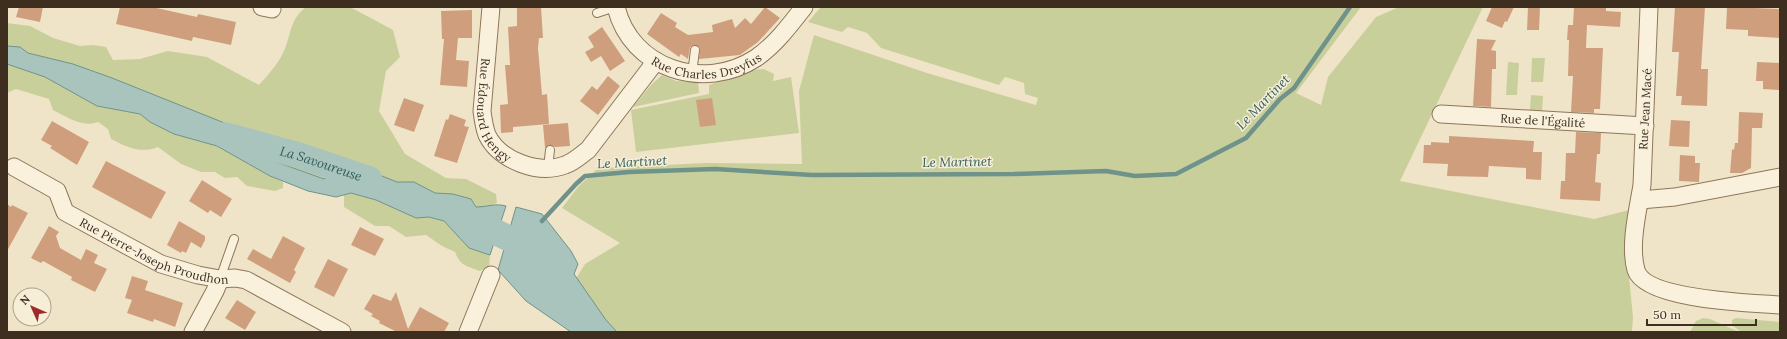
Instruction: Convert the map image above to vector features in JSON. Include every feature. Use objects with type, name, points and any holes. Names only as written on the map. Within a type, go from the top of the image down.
[{"type":"street","name":"Rue Édouard Hengy","points":[[491,7],[482,111],[487,135],[508,157],[523,164],[548,168],[567,165],[588,150],[656,61]]},
{"type":"street","name":"Rue Charles Dreyfus","points":[[615,7],[620,23],[629,38],[656,61],[676,71],[692,74],[712,74],[730,70],[756,58],[773,43],[804,7]]},
{"type":"street","name":"Rue Jean Macé","points":[[1649,7],[1645,126],[1635,252],[1636,270],[1645,281],[1675,293],[1700,298],[1780,305]]},
{"type":"street","name":"Rue de l'Égalité","points":[[1441,114],[1548,115],[1645,126]]},
{"type":"street","name":"Rue Pierre-Joseph Proudhon","points":[[14,167],[57,191],[65,212],[155,261],[198,275],[246,280],[308,315],[342,332]]},
{"type":"street","points":[[1639,205],[1780,177]]},
{"type":"street","points":[[468,332],[491,275]]},
{"type":"street","points":[[193,332],[215,291],[220,278]]},
{"type":"lane","points":[[597,13],[615,7]]},
{"type":"lane","points":[[692,74],[695,50]]},
{"type":"lane","points":[[548,168],[550,150]]},
{"type":"lane","points":[[220,278],[227,254],[234,239]]},
{"type":"green space","points":[[306,7],[352,8],[393,30],[400,57],[386,71],[379,111],[405,154],[446,178],[466,179],[496,194],[497,203],[487,207],[476,207],[471,199],[453,194],[435,193],[414,182],[397,182],[373,174],[324,179],[271,160],[251,134],[112,78],[73,64],[28,53],[20,47],[7,46],[7,23],[30,26],[53,38],[80,46],[93,45],[106,47],[113,60],[140,59],[168,51],[207,57],[259,85],[281,57],[293,23],[300,12]]},
{"type":"green space","points":[[821,7],[1361,7],[1296,93],[1321,105],[1328,77],[1376,17],[1397,8],[1483,7],[1400,181],[1594,219],[1629,210],[1628,267],[1633,317],[1632,332],[617,332],[606,320],[577,299],[577,277],[585,264],[620,243],[562,208],[578,187],[598,168],[707,163],[802,164],[799,91],[814,35],[927,73],[1036,105],[1038,98],[1025,94],[1024,83],[1005,77],[999,85],[881,48],[867,33],[848,27],[842,32],[808,22]]},
{"type":"green space","points":[[1532,58],[1545,58],[1543,82],[1531,82]]},
{"type":"green space","points":[[1508,62],[1519,63],[1517,95],[1506,95]]},
{"type":"green space","points":[[7,64],[45,77],[97,106],[140,114],[150,122],[217,146],[283,182],[283,188],[275,191],[247,186],[237,177],[225,178],[215,172],[201,172],[181,164],[158,147],[140,150],[122,145],[111,139],[108,129],[98,122],[86,124],[80,123],[53,110],[49,99],[16,89],[7,93]]},
{"type":"green space","points":[[764,69],[774,74],[773,81],[791,77],[799,133],[636,152],[631,110],[709,94],[709,85],[750,70]]},
{"type":"green space","points":[[662,75],[676,81],[698,82],[699,93],[633,107],[651,85]]},
{"type":"green space","points":[[1531,95],[1543,96],[1542,111],[1530,110]]},
{"type":"green space","points":[[351,193],[376,200],[416,218],[429,217],[444,221],[469,248],[490,255],[489,267],[480,271],[464,265],[459,260],[455,252],[442,246],[426,235],[406,237],[389,226],[375,226],[344,207],[344,195]]},
{"type":"green space","points":[[1703,318],[1710,319],[1739,332],[1690,332],[1696,321]]},
{"type":"green space","points":[[1736,318],[1780,322],[1780,332],[1741,332],[1732,325],[1732,320]]},
{"type":"water","points":[[7,46],[20,47],[28,53],[73,64],[232,126],[251,134],[271,160],[324,179],[344,161],[397,182],[414,182],[435,193],[453,194],[471,199],[476,207],[495,205],[506,206],[490,255],[469,248],[444,221],[429,217],[416,218],[376,200],[351,193],[336,197],[308,191],[270,176],[217,146],[174,134],[150,122],[140,114],[97,106],[45,77],[7,64]]},
{"type":"water","points":[[516,207],[542,214],[571,251],[578,264],[574,274],[606,320],[617,332],[571,332],[526,301],[498,270]]},
{"type":"building","points":[[19,7],[43,7],[40,22],[16,17]]},
{"type":"building","points":[[120,7],[152,7],[197,17],[198,14],[236,22],[231,45],[193,37],[192,41],[116,24]]},
{"type":"building","points":[[517,7],[541,7],[543,38],[539,38],[538,48],[542,95],[547,94],[549,124],[513,127],[513,132],[501,133],[500,105],[508,104],[505,65],[510,65],[508,27],[517,26]]},
{"type":"building","points":[[765,7],[780,18],[758,42],[740,55],[699,59],[700,48],[695,45],[690,47],[688,59],[681,54],[679,57],[647,34],[661,13],[677,23],[675,27],[688,35],[713,32],[712,25],[732,19],[735,28],[745,18],[751,24]]},
{"type":"building","points":[[1492,7],[1514,7],[1507,22],[1505,21],[1502,28],[1486,21]]},
{"type":"building","points":[[1528,7],[1540,7],[1539,30],[1527,30]]},
{"type":"building","points":[[1574,7],[1606,7],[1606,11],[1621,12],[1620,27],[1587,25],[1586,48],[1603,48],[1600,109],[1594,109],[1594,113],[1571,112],[1573,76],[1568,76],[1569,40],[1567,40],[1568,25],[1573,25]]},
{"type":"building","points":[[1675,7],[1705,7],[1701,69],[1708,69],[1707,106],[1681,105],[1682,96],[1676,96],[1679,52],[1672,52]]},
{"type":"building","points":[[1727,7],[1780,9],[1780,38],[1748,36],[1748,30],[1726,29]]},
{"type":"building","points":[[472,10],[472,38],[458,38],[456,60],[469,61],[467,87],[440,85],[444,39],[442,39],[441,11]]},
{"type":"building","points":[[602,27],[625,61],[610,71],[601,56],[591,62],[585,52],[594,47],[588,37]]},
{"type":"building","points":[[1477,39],[1496,40],[1491,50],[1496,51],[1496,69],[1492,69],[1491,107],[1473,106]]},
{"type":"building","points":[[1757,62],[1780,63],[1779,90],[1763,89],[1763,81],[1756,81]]},
{"type":"building","points":[[608,76],[620,86],[598,115],[580,101],[592,86],[597,90]]},
{"type":"building","points":[[404,98],[424,105],[414,132],[394,125]]},
{"type":"building","points":[[712,98],[716,125],[700,127],[696,100]]},
{"type":"building","points":[[1739,112],[1763,113],[1762,128],[1752,128],[1751,168],[1742,173],[1730,173],[1732,149],[1734,150],[1735,143],[1738,143]]},
{"type":"building","points":[[450,114],[466,120],[464,126],[469,127],[457,163],[434,156],[446,119],[448,120]]},
{"type":"building","points":[[1671,120],[1690,121],[1689,147],[1669,146]]},
{"type":"building","points":[[52,121],[89,142],[77,165],[50,148],[52,146],[41,140]]},
{"type":"building","points":[[568,123],[570,146],[555,147],[550,145],[545,148],[543,125]]},
{"type":"building","points":[[1576,132],[1601,133],[1600,154],[1597,154],[1595,182],[1601,183],[1600,201],[1560,199],[1561,181],[1565,181],[1566,153],[1575,153]]},
{"type":"building","points":[[1449,136],[1534,141],[1533,152],[1542,152],[1541,180],[1526,179],[1526,168],[1489,166],[1488,177],[1447,176],[1448,164],[1423,163],[1424,145],[1431,145],[1431,142],[1449,143]]},
{"type":"building","points":[[1680,155],[1695,156],[1695,163],[1700,163],[1699,182],[1679,181]]},
{"type":"building","points":[[106,161],[166,192],[151,219],[92,187]]},
{"type":"building","points":[[202,180],[232,199],[221,217],[210,210],[208,213],[189,201]]},
{"type":"building","points":[[7,204],[28,213],[7,251]]},
{"type":"building","points":[[179,221],[205,236],[205,240],[201,248],[191,242],[186,253],[182,251],[181,253],[167,245]]},
{"type":"building","points":[[49,226],[59,232],[56,236],[60,248],[81,260],[86,249],[98,255],[94,263],[107,269],[95,292],[71,280],[72,277],[43,261],[41,263],[31,258]]},
{"type":"building","points":[[360,227],[384,239],[375,256],[351,245]]},
{"type":"building","points":[[283,236],[305,248],[294,270],[296,272],[290,283],[247,259],[253,249],[271,259]]},
{"type":"building","points":[[328,259],[348,269],[334,297],[314,287]]},
{"type":"building","points":[[132,276],[148,281],[145,290],[183,303],[175,327],[154,319],[153,322],[127,313],[132,300],[125,298]]},
{"type":"building","points":[[396,292],[408,329],[420,307],[449,323],[444,332],[397,332],[379,323],[380,321],[371,316],[373,314],[364,309],[373,294],[391,301]]},
{"type":"building","points":[[237,300],[256,312],[245,330],[225,318]]},
{"type":"waterway","name":"Le Martinet","points":[[542,221],[585,176],[629,172],[715,169],[812,175],[1014,174],[1106,171],[1135,176],[1176,174],[1246,138],[1280,99],[1294,88],[1350,7]]},
{"type":"waterway","name":"La Savoureuse","points":[[225,135],[301,156],[369,179]]},
{"type":"waterway","name":"La Savoureuse","points":[[465,217],[520,244],[532,262]]}]
